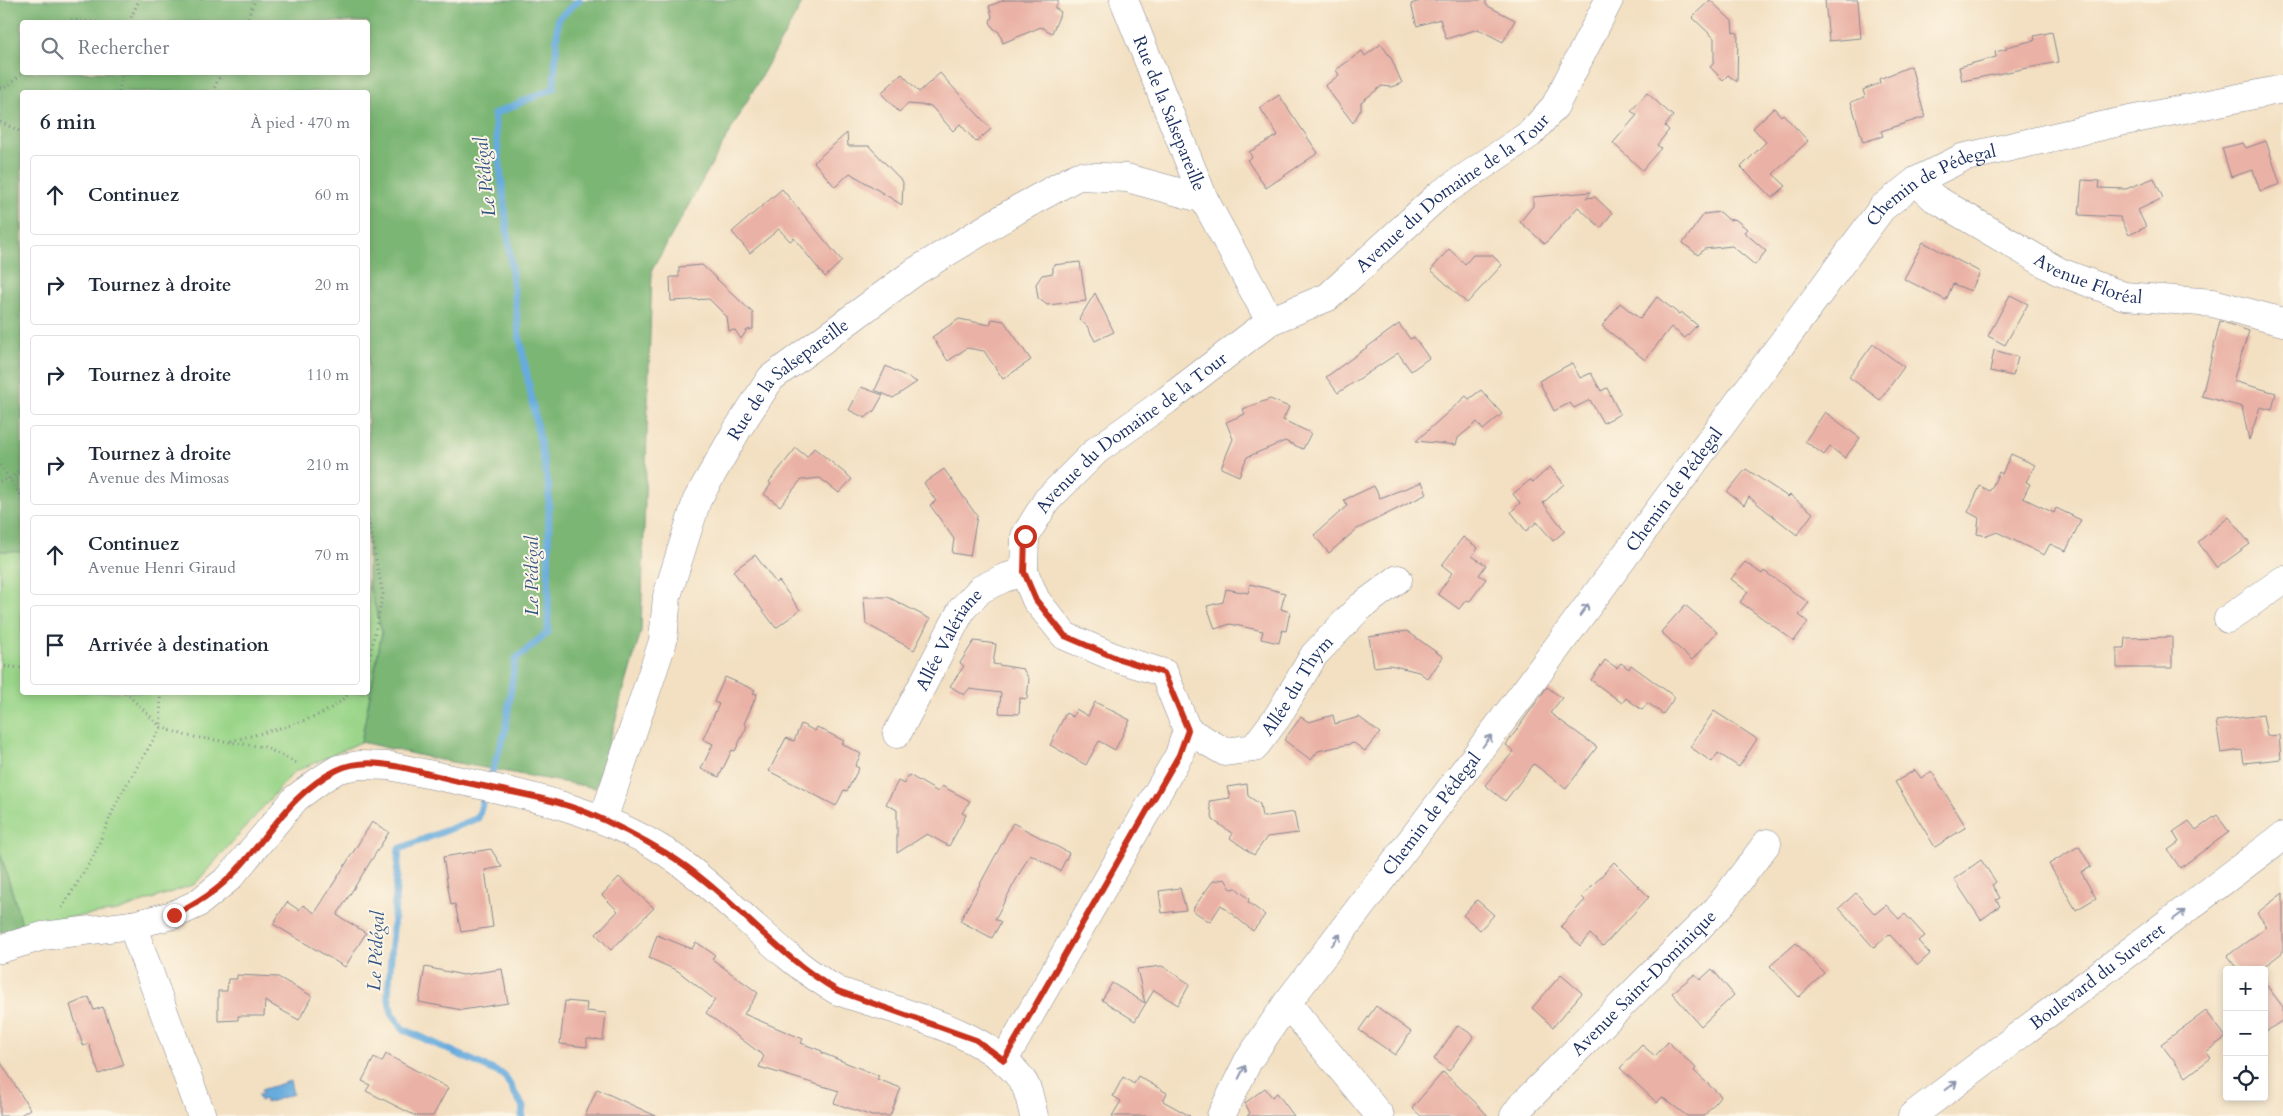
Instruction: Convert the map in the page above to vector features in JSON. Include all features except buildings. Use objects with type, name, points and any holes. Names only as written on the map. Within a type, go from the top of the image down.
[{"type":"street","name":"Rue de la Salsepareille","points":[[1124,0],[1204,199],[1270,321]]},
{"type":"street","name":"Avenue du Domaine de la Tour","points":[[1188,730],[1164,673],[1116,658],[1065,636],[1036,600],[1024,572],[1025,536],[1047,500],[1097,450],[1167,400],[1270,321],[1328,297],[1438,194],[1530,134],[1555,106],[1609,0]]},
{"type":"street","name":"Chemin de Pédegal","points":[[1221,1116],[1248,1061],[1287,1003],[1528,687],[1882,208],[1916,180],[1962,158],[2115,123],[2283,90]]},
{"type":"street","name":"Rue de la Salsepareille","points":[[603,820],[663,641],[667,596],[697,500],[737,430],[771,378],[916,271],[1020,208],[1078,176],[1127,178],[1204,199]]},
{"type":"street","name":"Avenue Floréal","points":[[1916,180],[1934,198],[2058,271],[2124,296],[2212,303],[2283,322]]},
{"type":"street","name":"Allée Valériane","points":[[897,734],[962,609],[981,589],[1004,578],[1024,572]]},
{"type":"street","name":"Allée du Thym","points":[[1188,730],[1225,752],[1254,748],[1278,716],[1314,655],[1359,608],[1398,579]]},
{"type":"street","points":[[2228,619],[2283,580]]},
{"type":"street","points":[[1004,1060],[1179,755],[1188,730]]},
{"type":"street","points":[[0,949],[43,936],[132,925],[174,915],[197,904],[229,878],[296,798],[322,779],[338,769],[359,765],[390,766],[587,813],[666,853],[711,887],[798,966],[817,979],[838,991],[976,1040],[1004,1060],[1023,1080],[1034,1116]]},
{"type":"street","name":"Boulevard du Suveret","points":[[1912,1116],[2283,836]]},
{"type":"street","name":"Avenue Saint-Dominique","points":[[1514,1116],[1590,1035],[1718,908],[1767,842]]},
{"type":"street","points":[[132,925],[202,1116]]},
{"type":"street","points":[[1287,1003],[1380,1116]]},
{"type":"path","points":[[130,20],[139,0]]},
{"type":"path","points":[[247,20],[255,0]]},
{"type":"path","points":[[0,88],[6,87],[20,75]]},
{"type":"path","points":[[119,90],[122,75]]},
{"type":"path","points":[[213,90],[220,75]]},
{"type":"path","points":[[0,122],[20,131]]},
{"type":"path","points":[[0,465],[20,494]]},
{"type":"path","points":[[0,481],[10,479],[20,469]]},
{"type":"path","points":[[370,530],[383,594],[370,656]]},
{"type":"path","points":[[0,666],[20,668]]},
{"type":"path","points":[[128,695],[161,728],[187,736],[230,741],[272,750],[286,756],[322,779]]},
{"type":"path","points":[[43,936],[76,888],[118,799],[161,728],[160,695]]},
{"type":"path","points":[[230,741],[318,715],[344,700],[347,695]]},
{"type":"green space","points":[[0,0],[804,0],[652,270],[641,631],[596,788],[435,759],[361,742],[382,632],[370,589],[370,90],[20,90],[20,552],[0,551]]},
{"type":"green space","points":[[0,551],[20,552],[20,695],[370,695],[361,742],[294,772],[195,884],[117,911],[22,924],[0,852]]},
{"type":"green space","points":[[370,589],[382,632],[370,695]]},
{"type":"green space","points":[[0,852],[22,924],[0,933]]},
{"type":"water","points":[[290,1081],[293,1094],[266,1103],[265,1099],[260,1101],[258,1095],[263,1094],[261,1090]]},
{"type":"waterway","name":"Le Pédégal","points":[[489,781],[505,732],[515,660],[548,632],[549,488],[519,334],[494,114],[554,88],[558,19],[579,0]]},
{"type":"waterway","name":"Le Pédégal","points":[[486,791],[478,818],[399,849],[388,996],[392,1014],[403,1029],[504,1075],[523,1107],[522,1116]]},
{"type":"route","points":[[174,915],[197,904],[229,878],[296,798],[322,779],[338,769],[375,764],[390,766],[546,802],[587,813],[618,827],[666,853],[711,887],[798,966],[817,979],[838,991],[976,1040],[1004,1060],[1179,755],[1188,730],[1164,673],[1116,658],[1065,636],[1036,600],[1024,572],[1025,536]]}]
